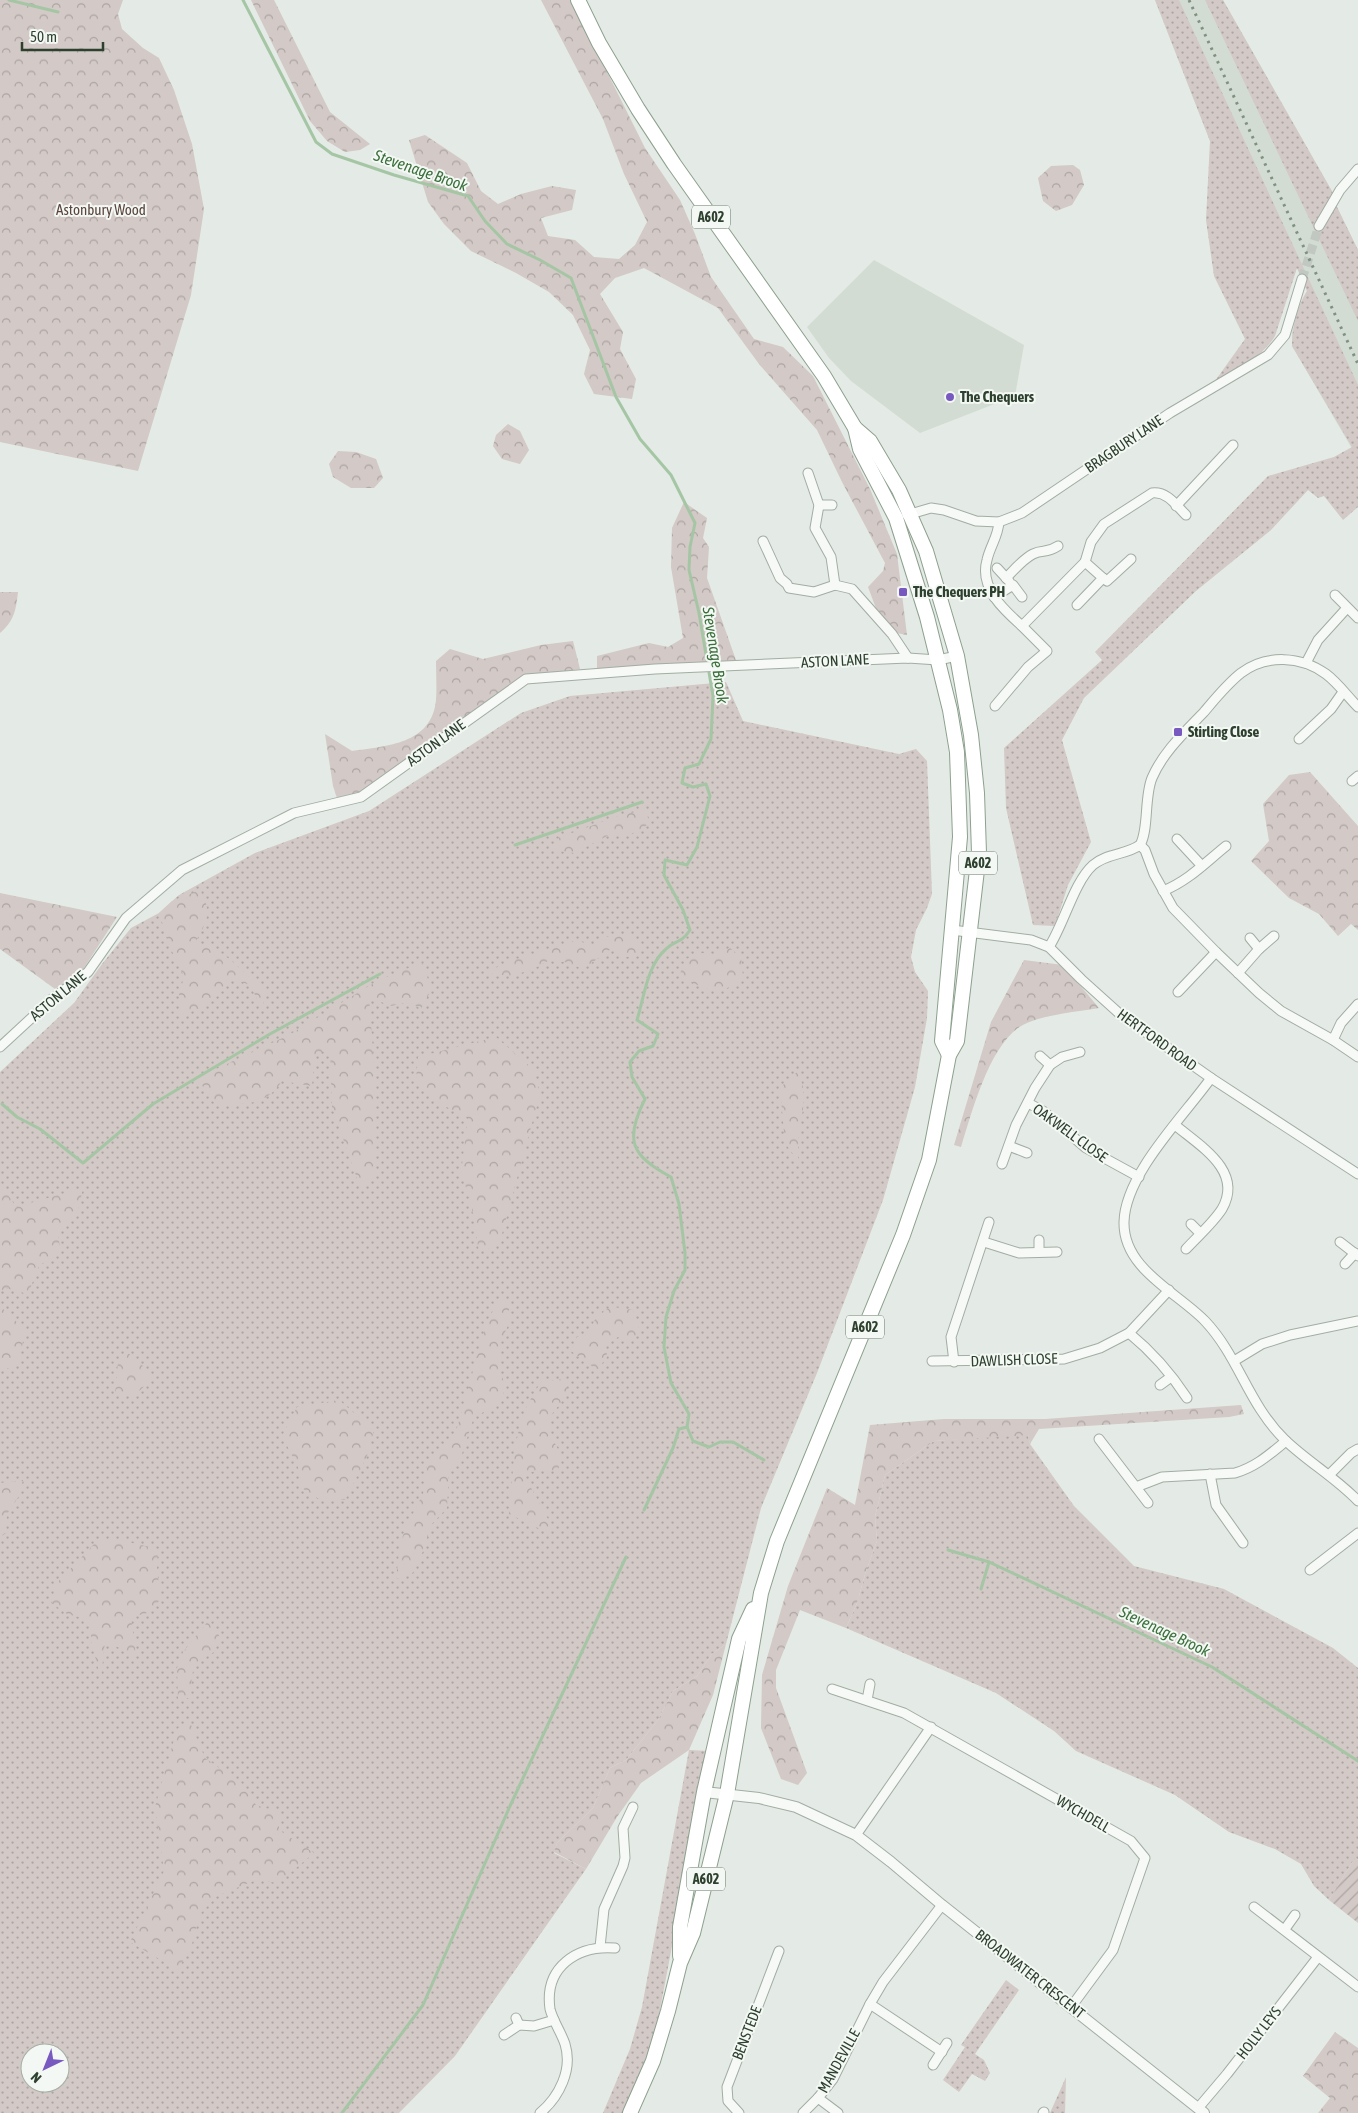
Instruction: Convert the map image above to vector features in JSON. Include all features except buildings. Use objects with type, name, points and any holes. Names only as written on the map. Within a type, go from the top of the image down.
[{"type":"highway","name":"A602","points":[[578,0],[599,42],[638,109],[674,164],[824,376],[855,428],[873,447],[899,490],[903,516],[950,710],[957,752],[960,837],[942,1041],[949,1055]]},
{"type":"highway","name":"A602","points":[[680,1963],[680,1927],[689,1889],[704,1792],[739,1639],[761,1592],[778,1541],[904,1235],[929,1160],[949,1055],[957,1041],[979,853],[977,792],[971,735],[957,656],[926,551],[903,516]]},
{"type":"highway","name":"A602","points":[[630,2113],[653,2061],[680,1963],[693,1933],[727,1794],[761,1592]]},
{"type":"street","points":[[1319,226],[1340,190],[1358,168]]},
{"type":"street","name":"BRAGBURY LANE","points":[[903,516],[932,508],[976,521],[998,522],[1022,513],[1170,413],[1268,355],[1285,335],[1302,279]]},
{"type":"street","points":[[1176,506],[1233,445]]},
{"type":"street","points":[[808,473],[818,505],[815,528],[831,557],[835,585]]},
{"type":"street","points":[[1022,626],[1085,562],[1099,529],[1112,518],[1152,493],[1160,492],[1186,515]]},
{"type":"street","points":[[818,505],[832,505]]},
{"type":"street","points":[[995,706],[1028,668],[1047,651],[994,597],[988,584],[986,560],[998,532],[998,522]]},
{"type":"street","points":[[763,541],[780,578],[790,588],[814,592],[835,585],[852,589],[892,634],[908,658]]},
{"type":"street","points":[[1006,578],[1031,555],[1041,551],[1049,552],[1058,546]]},
{"type":"street","points":[[1085,562],[1107,581],[1131,559]]},
{"type":"street","points":[[998,568],[1022,597]]},
{"type":"street","points":[[1077,605],[1103,578]]},
{"type":"street","points":[[994,597],[1013,585]]},
{"type":"street","points":[[1335,595],[1358,618]]},
{"type":"street","points":[[1306,663],[1318,640],[1347,608]]},
{"type":"street","name":"ASTON LANE","points":[[0,1047],[52,999],[88,972],[126,918],[182,870],[294,814],[361,797],[526,679],[655,669],[908,658],[938,660],[957,656]]},
{"type":"street","points":[[1049,947],[1079,886],[1092,866],[1110,856],[1128,851],[1140,845],[1144,835],[1146,803],[1151,779],[1165,755],[1241,673],[1260,663],[1284,659],[1306,663],[1327,675],[1358,707]]},
{"type":"street","points":[[1299,739],[1331,709],[1343,692]]},
{"type":"street","points":[[1177,839],[1202,866]]},
{"type":"street","points":[[1140,845],[1173,908],[1216,952],[1281,1011],[1333,1040],[1358,1057]]},
{"type":"street","points":[[1163,891],[1186,880],[1226,846]]},
{"type":"street","name":"HERTFORD ROAD","points":[[952,930],[1031,940],[1049,947],[1081,980],[1121,1015],[1211,1078],[1358,1174]]},
{"type":"street","points":[[1238,973],[1259,949],[1274,936]]},
{"type":"street","points":[[1250,938],[1259,949]]},
{"type":"street","points":[[1178,992],[1216,952]]},
{"type":"street","points":[[1194,975],[1201,983]]},
{"type":"street","points":[[1333,1040],[1341,1023],[1358,1004]]},
{"type":"street","points":[[1040,1056],[1050,1065],[1062,1057],[1080,1052]]},
{"type":"street","name":"OAKWELL CLOSE","points":[[1002,1164],[1016,1125],[1050,1065]]},
{"type":"street","points":[[1211,1078],[1150,1158],[1130,1194],[1124,1222],[1126,1240],[1137,1261],[1215,1332],[1234,1361],[1244,1384],[1260,1411],[1286,1441],[1358,1501]]},
{"type":"street","name":"OAKWELL CLOSE","points":[[1028,1103],[1043,1111],[1086,1148],[1139,1177]]},
{"type":"street","points":[[1175,1125],[1222,1165],[1228,1178],[1228,1198],[1221,1210],[1186,1249]]},
{"type":"street","points":[[1009,1146],[1027,1153]]},
{"type":"street","name":"DAWLISH CLOSE","points":[[954,1362],[951,1337],[984,1242],[989,1222]]},
{"type":"street","points":[[1191,1224],[1200,1233]]},
{"type":"street","points":[[1039,1240],[1039,1252]]},
{"type":"street","points":[[984,1242],[1012,1252],[1057,1252]]},
{"type":"street","points":[[1340,1242],[1356,1255],[1345,1264]]},
{"type":"street","name":"DAWLISH CLOSE","points":[[932,1361],[1064,1359],[1100,1348],[1129,1333],[1169,1290]]},
{"type":"street","points":[[1234,1361],[1262,1344],[1290,1335],[1358,1321]]},
{"type":"street","points":[[1129,1333],[1139,1341],[1187,1398]]},
{"type":"street","points":[[1160,1385],[1171,1377]]},
{"type":"street","points":[[1099,1439],[1148,1503]]},
{"type":"street","points":[[1136,1487],[1162,1477],[1235,1473],[1252,1468],[1286,1441]]},
{"type":"street","points":[[1329,1476],[1351,1453],[1358,1449]]},
{"type":"street","points":[[1210,1474],[1216,1505],[1243,1543]]},
{"type":"street","points":[[1310,1570],[1358,1533]]},
{"type":"street","points":[[867,1700],[870,1684]]},
{"type":"street","name":"WYCHDELL","points":[[832,1689],[904,1713],[931,1727],[1131,1841],[1145,1858],[1112,1950],[1071,2007]]},
{"type":"street","points":[[856,1835],[931,1727]]},
{"type":"street","name":"BROADWATER CRESCENT","points":[[704,1792],[759,1798],[796,1807],[856,1835],[1202,2110]]},
{"type":"street","points":[[600,1947],[604,1909],[622,1872],[625,1858],[623,1828],[633,1807]]},
{"type":"street","name":"MANDEVILLE","points":[[803,2113],[833,2079],[870,2004],[892,1968],[942,1905]]},
{"type":"street","points":[[1254,1907],[1358,1987]]},
{"type":"street","points":[[1285,1929],[1295,1915]]},
{"type":"street","points":[[540,2113],[550,2103],[560,2088],[567,2065],[565,2044],[554,2020],[549,1997],[556,1973],[562,1965],[574,1956],[600,1947],[615,1948]]},
{"type":"street","name":"BENSTEDE","points":[[739,2113],[728,2101],[727,2087],[778,1951]]},
{"type":"street","name":"HOLLY LEYS","points":[[1202,2110],[1227,2074],[1318,1957]]},
{"type":"street","points":[[870,2004],[942,2052]]},
{"type":"street","points":[[504,2035],[518,2021],[534,2026],[554,2020]]},
{"type":"street","points":[[934,2065],[947,2043]]},
{"type":"street","points":[[818,2098],[838,2113]]},
{"type":"shaded area","points":[[1155,0],[1223,0],[1333,193],[1317,221],[1322,231],[1336,205],[1358,250],[1358,459],[1292,346],[1292,332],[1302,300],[1307,291],[1297,268],[1210,141]]},
{"type":"shaded area","points":[[874,260],[1024,345],[1015,396],[920,433],[851,381],[829,358],[807,327]]},
{"type":"green space","name":"Astonbury Wood","points":[[0,0],[123,0],[118,14],[122,29],[143,48],[159,58],[174,90],[192,144],[204,209],[191,295],[138,471],[0,442]]},
{"type":"green space","points":[[251,0],[274,0],[330,112],[370,144],[360,150],[345,152],[327,141],[310,121]]},
{"type":"green space","points":[[541,0],[571,0],[645,148],[680,200],[711,277],[754,339],[783,347],[813,376],[870,489],[897,554],[907,635],[891,632],[880,619],[868,587],[883,571],[885,563],[817,430],[759,364],[718,308],[644,268],[615,278],[600,294],[623,332],[620,349],[636,379],[632,399],[594,394],[584,374],[590,350],[573,315],[549,292],[471,251],[444,224],[428,202],[409,140],[425,135],[467,163],[481,191],[498,204],[521,194],[552,186],[576,190],[572,210],[541,218],[548,236],[575,240],[594,257],[619,259],[635,245],[647,222],[624,174],[603,119]]},
{"type":"green space","points":[[1155,0],[1179,0],[1358,385],[1358,507],[1343,520],[1324,496],[1318,498],[1308,490],[1271,530],[1196,591],[1084,698],[1062,740],[1091,842],[1068,885],[1055,926],[1033,925],[1006,808],[1004,748],[1102,660],[1095,652],[1268,476],[1334,457],[1352,447],[1292,346],[1296,317],[1307,291],[1297,268],[1275,336],[1270,344],[1256,357],[1215,381],[1245,339],[1214,276],[1206,220],[1210,141]]},
{"type":"green space","points":[[1205,0],[1223,0],[1333,193],[1317,221],[1322,231],[1336,205],[1358,250],[1358,321]]},
{"type":"green space","points":[[1073,165],[1080,170],[1084,185],[1072,205],[1056,211],[1043,201],[1038,178],[1051,166]]},
{"type":"green space","points":[[508,424],[520,431],[529,450],[520,464],[502,459],[493,446],[496,435]]},
{"type":"green space","points":[[338,451],[356,452],[376,459],[383,478],[374,488],[351,488],[333,477],[329,464]]},
{"type":"green space","points":[[684,502],[707,518],[703,538],[709,547],[707,578],[737,663],[597,671],[597,656],[649,643],[668,647],[683,638],[671,567],[672,528]]},
{"type":"green space","points":[[0,592],[18,592],[14,615],[0,633]]},
{"type":"green space","points":[[573,641],[580,669],[525,677],[358,795],[338,801],[333,786],[325,734],[352,751],[393,744],[417,734],[426,726],[433,715],[436,700],[436,661],[450,649],[483,659],[541,645]]},
{"type":"green space","points":[[726,682],[743,721],[899,754],[916,749],[927,761],[932,894],[916,930],[911,957],[915,972],[928,991],[927,1018],[915,1087],[883,1200],[817,1373],[761,1508],[726,1644],[712,1654],[697,1676],[673,1691],[658,1720],[626,1760],[610,1768],[593,1808],[557,1843],[554,1853],[586,1869],[455,2056],[399,2113],[0,2113],[0,1072],[74,1003],[131,928],[159,913],[179,895],[255,853],[369,811],[521,713],[570,696]]},
{"type":"green space","points":[[1310,772],[1358,826],[1358,930],[1351,924],[1338,936],[1319,914],[1289,898],[1251,861],[1269,841],[1263,804],[1289,775]]},
{"type":"green space","points":[[645,810],[650,823],[638,831],[623,837],[611,834],[574,853],[551,850],[558,838],[621,815]]},
{"type":"green space","points":[[200,890],[206,905],[207,917],[195,943],[211,945],[233,962],[266,993],[262,1009],[250,985],[231,978],[210,1003],[179,1015],[179,995],[184,977],[170,947],[159,913],[172,901]]},
{"type":"green space","points":[[0,893],[117,917],[82,971],[55,989],[0,949]]},
{"type":"green space","points":[[627,935],[642,944],[639,956],[625,957],[611,949],[583,969],[565,962],[548,961],[531,970],[510,976],[486,973],[507,962],[577,940],[592,946],[606,937]]},
{"type":"green space","points":[[730,948],[741,957],[743,976],[727,988],[712,990],[679,976],[686,959],[702,953],[714,954]]},
{"type":"green space","points":[[1024,960],[1063,965],[1099,1008],[1035,1020],[1018,1028],[1007,1038],[998,1051],[982,1083],[961,1147],[954,1145],[991,1022]]},
{"type":"green space","points":[[423,962],[431,990],[421,1009],[409,1002],[391,1006],[369,997],[376,1091],[375,1179],[360,1187],[332,1107],[330,1049],[315,1055],[312,1086],[282,1081],[268,1096],[261,1100],[244,1104],[215,1104],[197,1078],[289,1035],[377,981]]},
{"type":"green space","points":[[496,1037],[533,1069],[540,1094],[499,1245],[479,1252],[471,1202],[461,1173],[468,1117],[440,1104],[416,1079],[418,1057]]},
{"type":"green space","points":[[797,1072],[801,1079],[804,1094],[798,1161],[785,1143],[780,1088]]},
{"type":"green space","points":[[0,1184],[16,1207],[83,1188],[77,1216],[58,1230],[60,1251],[39,1266],[28,1294],[5,1288],[0,1292]]},
{"type":"green space","points":[[503,1294],[509,1304],[509,1323],[500,1344],[500,1370],[506,1389],[492,1406],[474,1417],[461,1457],[449,1470],[447,1508],[429,1527],[426,1545],[412,1574],[396,1579],[400,1546],[405,1529],[423,1494],[427,1463],[455,1435],[487,1321]]},
{"type":"green space","points":[[0,1306],[25,1330],[19,1363],[0,1372]]},
{"type":"green space","points":[[613,1307],[633,1310],[640,1331],[631,1342],[618,1337],[606,1345],[607,1357],[597,1370],[571,1351],[577,1337],[590,1335],[598,1313]]},
{"type":"green space","points":[[128,1353],[153,1375],[137,1392],[122,1396],[115,1395],[118,1362]]},
{"type":"green space","points":[[564,1379],[569,1392],[549,1418],[551,1436],[561,1455],[558,1471],[540,1469],[524,1475],[554,1530],[538,1528],[509,1514],[516,1445],[525,1411],[542,1381]]},
{"type":"green space","points":[[339,1400],[374,1430],[367,1456],[345,1500],[319,1499],[302,1488],[298,1467],[282,1436],[297,1407]]},
{"type":"green space","points":[[1241,1405],[1244,1414],[1229,1417],[1039,1429],[1030,1444],[1028,1435],[934,1441],[885,1475],[875,1517],[877,1541],[857,1603],[846,1628],[800,1610],[776,1670],[776,1688],[807,1773],[798,1785],[781,1779],[761,1728],[762,1675],[788,1586],[827,1488],[855,1505],[870,1425],[944,1419],[1045,1419]]},
{"type":"green space","points":[[1028,1435],[1030,1444],[1074,1506],[1134,1566],[1224,1589],[1333,1648],[1358,1668],[1358,1860],[1355,1858],[1329,1900],[1314,1886],[1301,1864],[1275,1849],[1229,1832],[1175,1795],[1076,1751],[1054,1731],[996,1693],[846,1628],[857,1603],[877,1541],[875,1517],[885,1475],[934,1441]]},
{"type":"green space","points":[[23,1480],[19,1496],[7,1514],[6,1533],[0,1537],[0,1483]]},
{"type":"green space","points":[[111,1538],[158,1549],[157,1570],[161,1599],[147,1613],[131,1617],[136,1656],[105,1641],[101,1679],[91,1641],[91,1620],[67,1614],[52,1603],[55,1585],[96,1542]]},
{"type":"green space","points":[[209,1620],[220,1637],[214,1652],[194,1664],[189,1698],[178,1699],[177,1668],[183,1652]]},
{"type":"green space","points":[[726,1644],[713,1695],[689,1750],[641,1783],[617,1817],[586,1869],[554,1852],[557,1843],[593,1808],[610,1768],[626,1760],[658,1720],[673,1691],[697,1676],[712,1654]]},
{"type":"green space","points":[[189,1720],[205,1758],[244,1785],[256,1805],[279,1812],[279,1830],[314,1853],[278,1883],[256,1880],[217,1896],[200,1914],[192,1944],[178,1970],[130,1942],[164,1871],[155,1807],[177,1729]]},
{"type":"green space","points":[[689,1750],[709,1751],[658,2020],[648,2055],[625,2113],[603,2113],[630,2049],[642,2007]]},
{"type":"green space","points":[[1355,1858],[1358,1860],[1358,1923],[1329,1900]]},
{"type":"green space","points":[[1006,1980],[1019,1990],[975,2054],[984,2060],[990,2073],[985,2081],[972,2074],[959,2092],[943,2080],[965,2047],[961,2045]]},
{"type":"green space","points":[[1335,2032],[1358,2048],[1358,2113],[1318,2113],[1330,2098],[1303,2076]]},
{"type":"green space","points":[[1066,2077],[1065,2113],[1050,2113]]},
{"type":"waterway","points":[[9,0],[58,12]]},
{"type":"waterway","name":"Stevenage Brook","points":[[243,0],[316,142],[332,154],[394,175],[468,196],[485,221],[507,244],[571,278],[616,397],[640,439],[671,475],[695,523],[690,547],[689,570],[699,613],[713,696],[711,739],[699,764],[685,768],[682,783],[693,787],[706,784],[710,796],[697,847],[687,865],[665,860],[664,875],[683,910],[690,930],[681,940],[669,946],[654,964],[644,992],[637,1020],[658,1034],[653,1046],[639,1051],[630,1062],[632,1077],[645,1099],[638,1113],[633,1136],[635,1146],[647,1162],[671,1177],[679,1204],[685,1253],[685,1270],[674,1291],[666,1317],[664,1347],[671,1383],[689,1414],[687,1427],[693,1441],[709,1447],[720,1442],[733,1442],[764,1460]]},
{"type":"waterway","points":[[515,845],[642,802]]},
{"type":"waterway","points":[[2,1104],[17,1117],[40,1129],[83,1163],[153,1104],[270,1034],[380,974]]},
{"type":"waterway","points":[[644,1510],[673,1448],[679,1429],[687,1427]]},
{"type":"waterway","name":"Stevenage Brook","points":[[948,1550],[989,1562],[1212,1667],[1358,1761]]},
{"type":"waterway","points":[[342,2113],[423,2005],[510,1806],[626,1557]]},
{"type":"waterway","points":[[981,1589],[989,1562]]},
{"type":"tunnel","points":[[1302,279],[1319,226]]},
{"type":"railway","points":[[1189,0],[1358,364]]},
{"type":"place","name":"The Chequers","points":[[950,397]]},
{"type":"place","name":"The Chequers PH","points":[[903,592]]},
{"type":"place","name":"Stirling Close","points":[[1178,732]]}]
